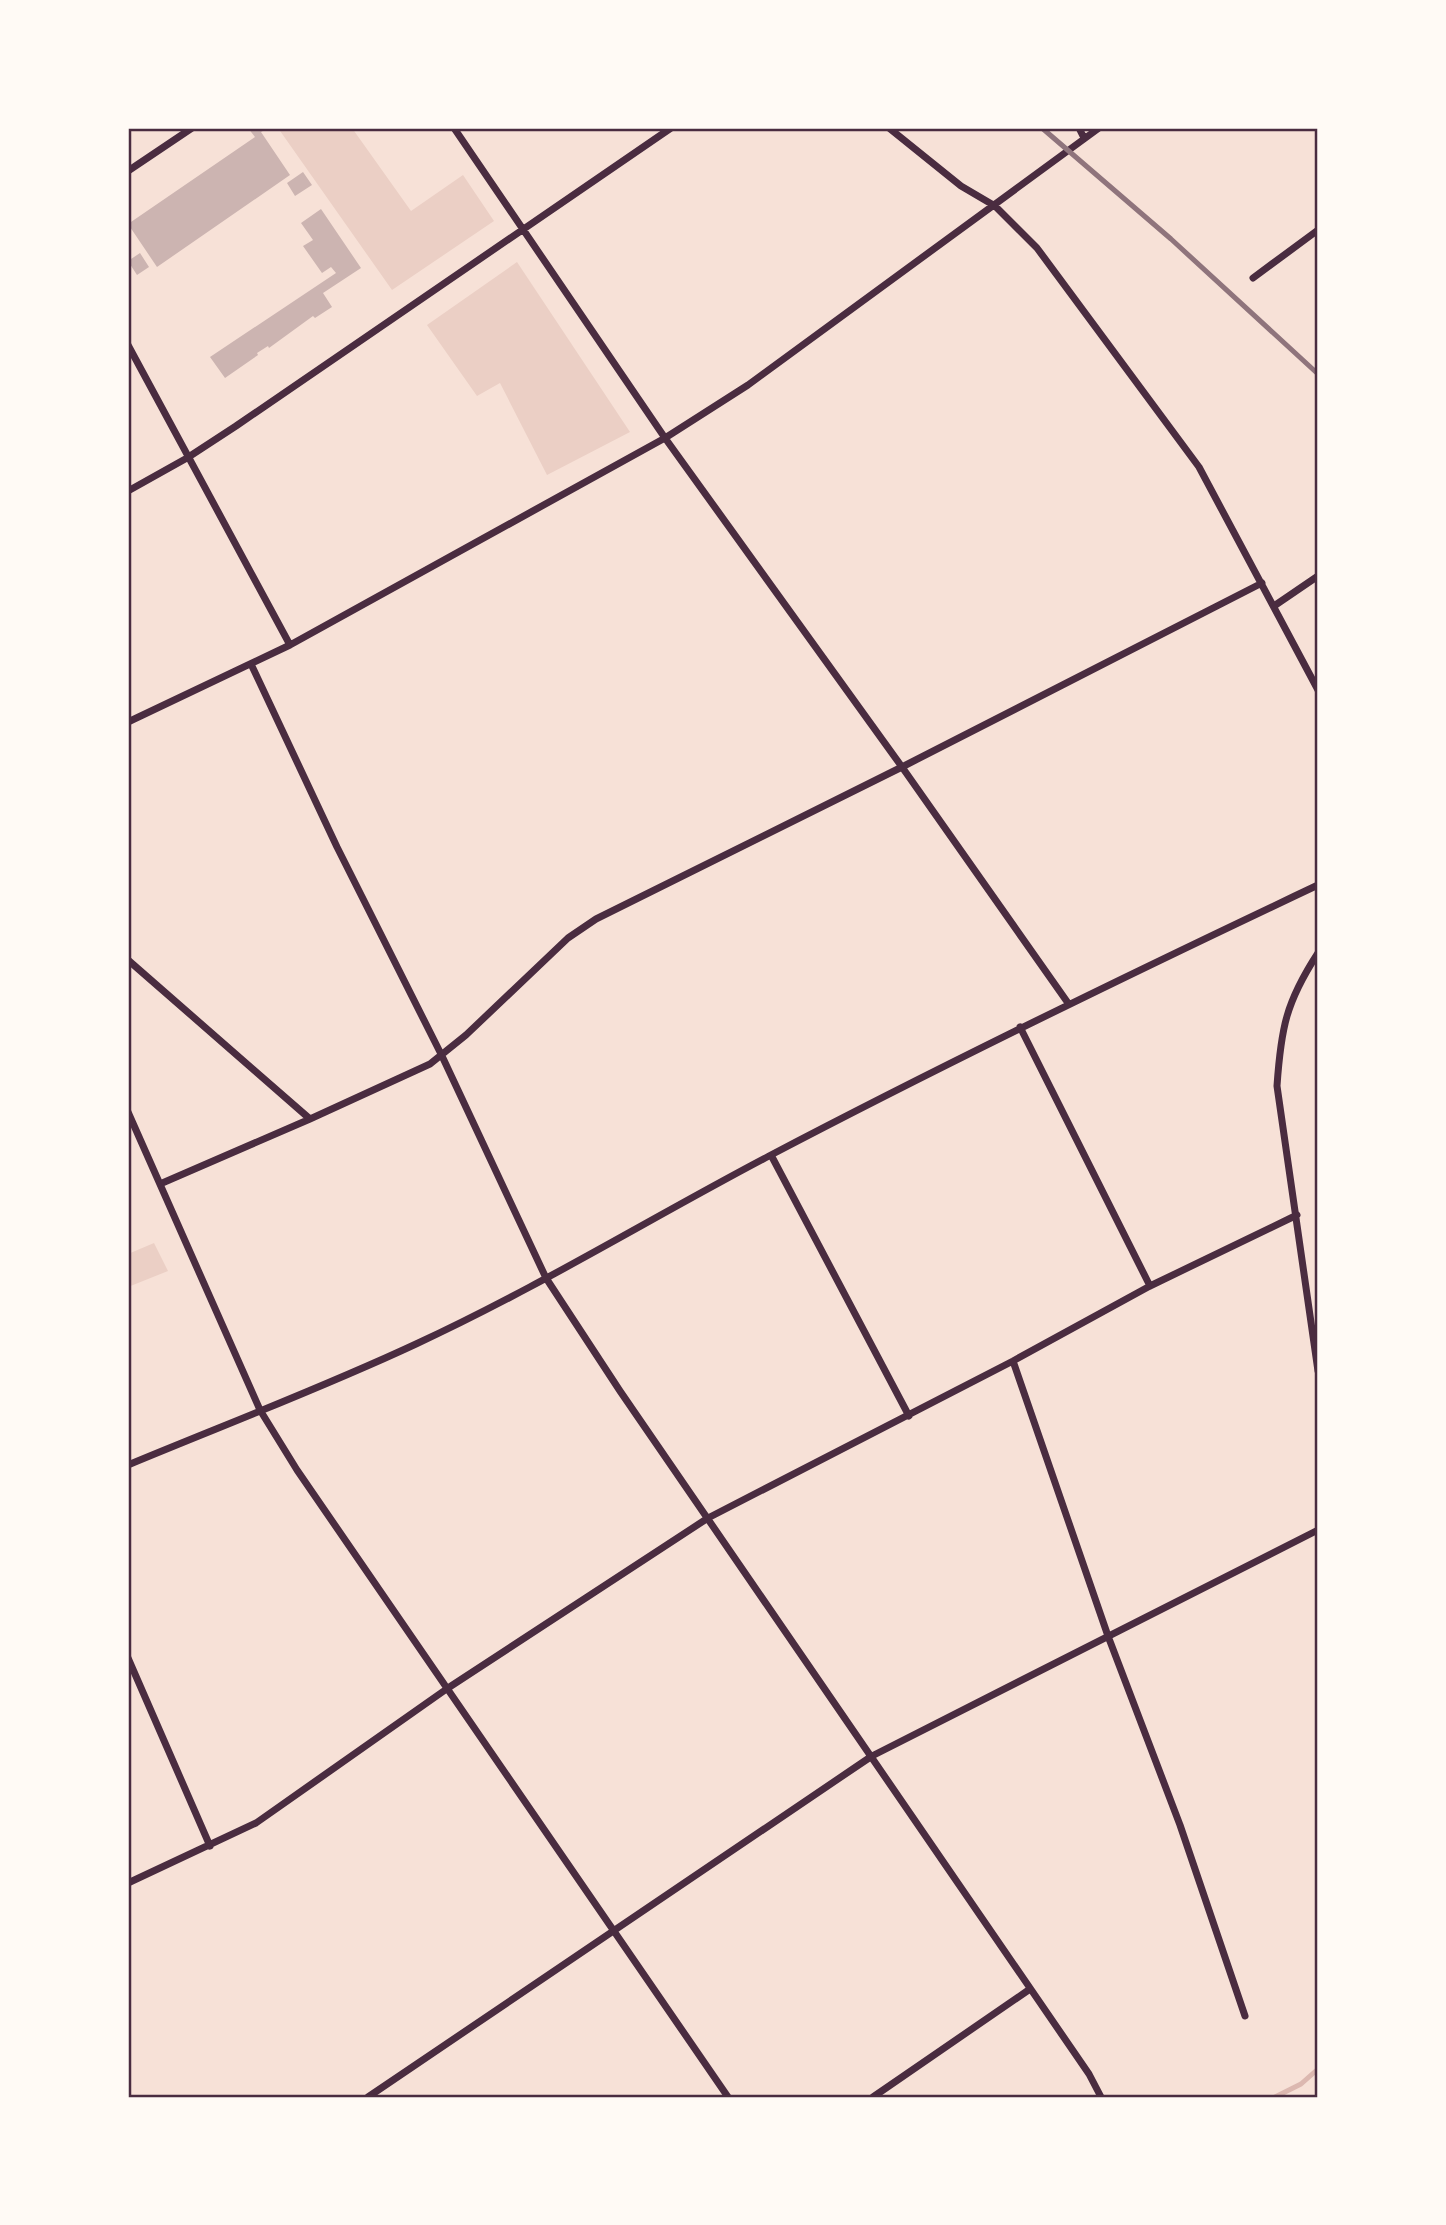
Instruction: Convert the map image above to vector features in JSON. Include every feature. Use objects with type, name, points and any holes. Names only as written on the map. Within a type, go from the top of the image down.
[{"type":"street","points":[[128,172],[192,128]]},
{"type":"street","points":[[454,128],[665,438],[1068,1003]]},
{"type":"street","points":[[128,491],[187,458],[671,128]]},
{"type":"street","points":[[889,128],[961,186],[995,206],[1037,248],[1199,467],[1318,690]]},
{"type":"street","points":[[1079,128],[1084,138]]},
{"type":"street","points":[[128,722],[290,645],[665,438],[748,385],[1099,128]]},
{"type":"street","points":[[1253,278],[1318,230]]},
{"type":"street","points":[[128,345],[290,645]]},
{"type":"street","points":[[1274,606],[1318,576]]},
{"type":"street","points":[[160,1184],[430,1064],[442,1056],[568,938],[596,919],[902,767],[1262,583]]},
{"type":"street","points":[[251,664],[337,848],[442,1056],[546,1278],[620,1391],[1089,2074],[1101,2097]]},
{"type":"street","points":[[128,1465],[416,1344],[546,1278],[771,1155],[1020,1027],[1318,885]]},
{"type":"street","points":[[1318,953],[1289,1005],[1280,1043],[1277,1086],[1318,1371]]},
{"type":"street","points":[[128,960],[310,1119]]},
{"type":"street","points":[[1020,1027],[1150,1286]]},
{"type":"street","points":[[128,1112],[260,1410],[297,1470],[728,2097]]},
{"type":"street","points":[[771,1155],[909,1416]]},
{"type":"street","points":[[128,1883],[256,1822],[447,1688],[708,1518],[909,1416],[1150,1286],[1297,1215]]},
{"type":"street","points":[[1013,1361],[1108,1636],[1180,1825],[1245,2016]]},
{"type":"street","points":[[368,2097],[872,1756],[1318,1530]]},
{"type":"street","points":[[128,1658],[210,1846]]},
{"type":"street","points":[[873,2097],[1030,1989]]},
{"type":"shaded area","points":[[278,128],[352,128],[411,211],[463,175],[494,221],[392,290]]},
{"type":"shaded area","points":[[517,262],[630,432],[547,475],[500,383],[477,396],[427,325]]},
{"type":"shaded area","points":[[154,1243],[168,1271],[128,1287],[128,1254]]},
{"type":"building","points":[[248,128],[268,128],[261,132],[290,175],[157,267],[128,224],[255,137]]},
{"type":"building","points":[[303,172],[312,185],[295,196],[287,183]]},
{"type":"building","points":[[321,209],[361,268],[323,293],[332,307],[315,318],[313,316],[269,348],[268,346],[257,353],[258,355],[225,378],[210,357],[336,273],[331,267],[322,273],[303,246],[313,240],[301,223]]},
{"type":"building","points":[[140,253],[149,267],[137,275],[128,261]]},
{"type":"waterway","points":[[1275,2097],[1301,2084],[1318,2069]]},
{"type":"railway","points":[[1042,128],[1171,239],[1318,374]]}]
